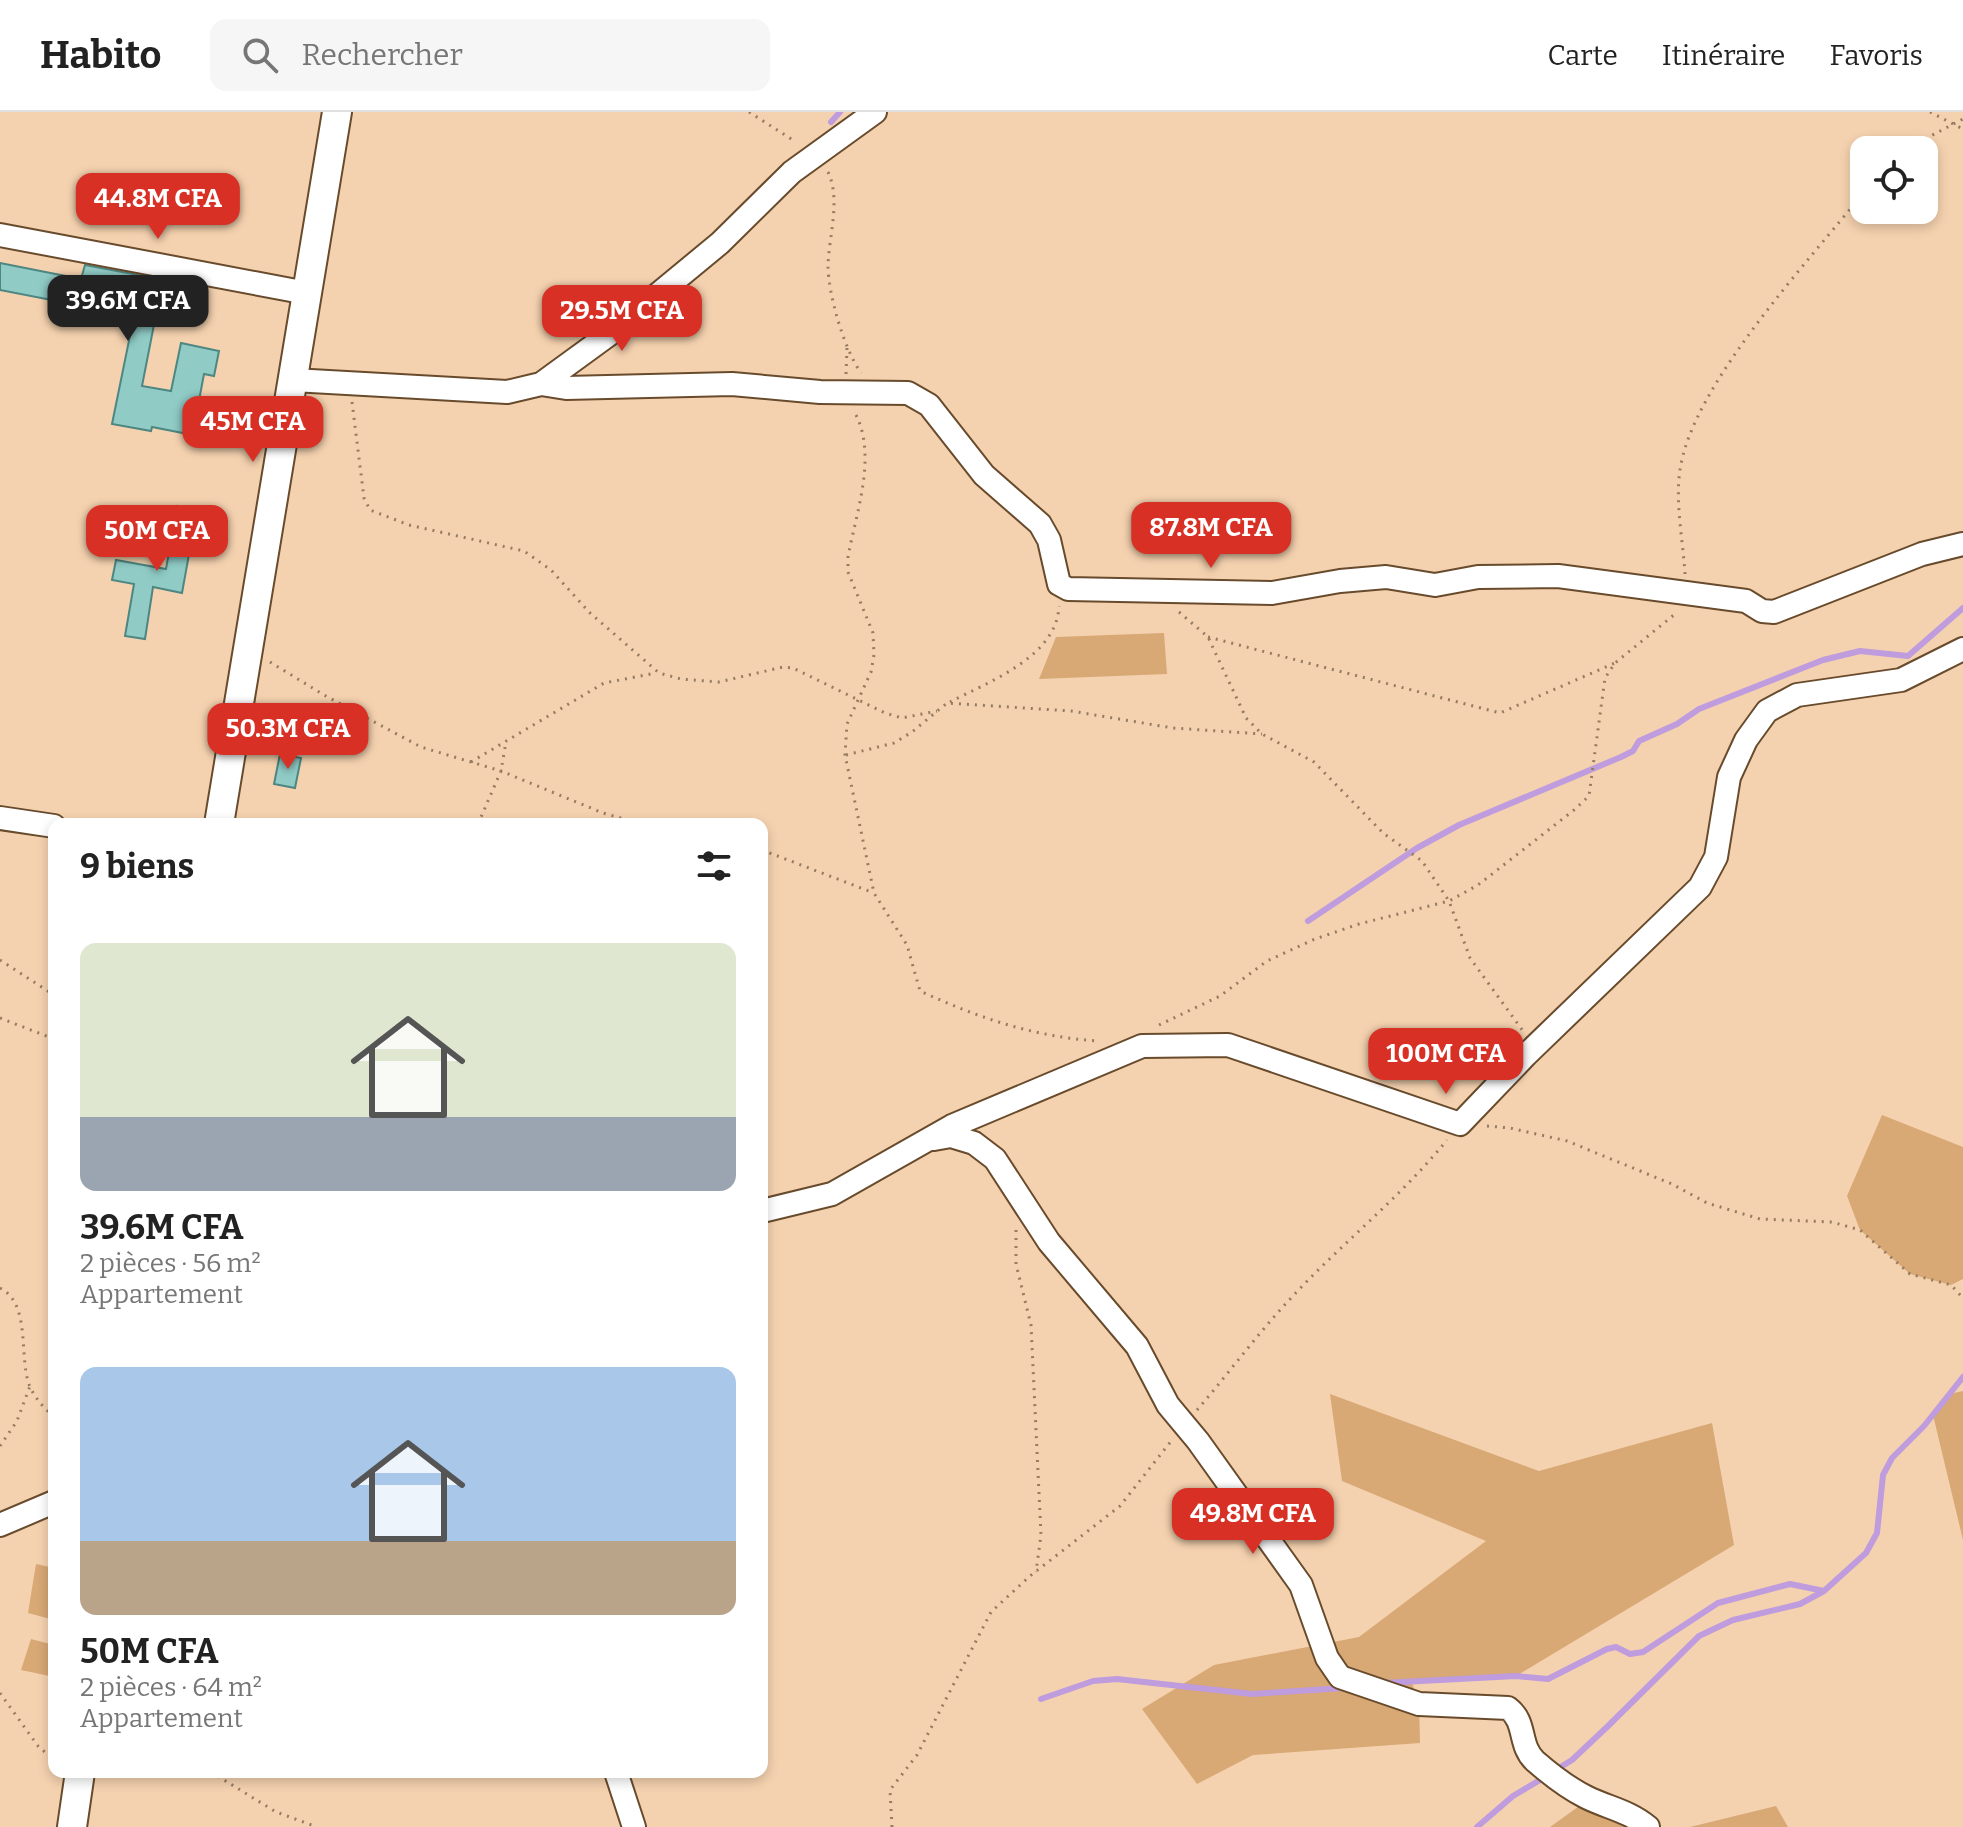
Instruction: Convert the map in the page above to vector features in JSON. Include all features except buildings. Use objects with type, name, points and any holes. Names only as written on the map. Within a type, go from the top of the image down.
[{"type":"street","points":[[220,818],[337,112]]},
{"type":"street","points":[[541,384],[611,333],[720,243],[792,172],[875,112]]},
{"type":"street","points":[[0,235],[307,293]]},
{"type":"street","points":[[293,380],[507,392],[541,384],[566,388],[732,384],[908,393],[929,405],[984,475],[1040,524],[1049,540],[1059,584],[1068,589],[1272,593],[1340,581],[1386,577],[1435,585],[1478,577],[1558,576],[1746,601],[1762,611],[1774,612],[1922,554],[1963,544]]},
{"type":"street","points":[[768,1210],[832,1194],[952,1126],[1142,1046],[1228,1045],[1460,1124],[1700,887],[1716,857],[1729,777],[1746,740],[1767,711],[1797,695],[1901,680],[1963,649]]},
{"type":"street","points":[[0,818],[48,825]]},
{"type":"street","points":[[925,1141],[951,1136],[974,1143],[995,1159],[1049,1242],[1137,1346],[1168,1405],[1301,1585],[1327,1658],[1340,1677],[1359,1687],[1419,1704],[1508,1708],[1517,1714],[1522,1726],[1523,1743],[1535,1760],[1571,1789],[1589,1799],[1614,1806],[1648,1827]]},
{"type":"street","points":[[0,1525],[48,1505]]},
{"type":"street","points":[[72,1827],[79,1778]]},
{"type":"street","points":[[618,1778],[634,1827]]},
{"type":"path","points":[[749,112],[779,129],[814,157],[834,184],[828,267],[847,348],[858,369],[876,391]]},
{"type":"path","points":[[1930,112],[1963,129]]},
{"type":"path","points":[[1930,136],[1963,119]]},
{"type":"path","points":[[1208,637],[1500,713],[1615,663],[1675,614],[1686,595],[1679,472],[1686,443],[1724,373],[1766,312],[1850,209]]},
{"type":"path","points":[[847,348],[845,391],[865,432],[865,460],[848,572],[873,633],[874,655],[871,672],[847,724],[845,755],[874,893],[907,945],[920,991],[969,1014],[1025,1032],[1060,1039],[1142,1046]]},
{"type":"path","points":[[350,383],[364,498],[370,510],[409,525],[524,551],[551,570],[590,613],[659,673]]},
{"type":"path","points":[[845,755],[894,743],[947,703],[1013,668],[1043,644],[1059,611],[1059,584]]},
{"type":"path","points":[[1171,609],[1185,615],[1208,637],[1246,718],[1262,734],[1314,762],[1383,833],[1422,861],[1449,901],[1470,958],[1535,1047]]},
{"type":"path","points":[[250,649],[421,747],[501,771],[621,818]]},
{"type":"path","points":[[1157,1025],[1220,996],[1267,961],[1303,945],[1359,924],[1449,901],[1478,885],[1589,796],[1605,678],[1615,663]]},
{"type":"path","points":[[471,762],[604,683],[659,673],[681,679],[719,682],[783,667],[793,668],[885,713],[902,718],[937,711]]},
{"type":"path","points":[[947,703],[1071,711],[1173,728],[1262,734]]},
{"type":"path","points":[[481,818],[501,771],[506,742]]},
{"type":"path","points":[[768,852],[874,893]]},
{"type":"path","points":[[0,960],[48,991]]},
{"type":"path","points":[[0,1018],[48,1037]]},
{"type":"path","points":[[892,1827],[890,1790],[917,1755],[991,1612],[1120,1506],[1291,1298],[1344,1244],[1414,1181],[1460,1124],[1510,1128],[1567,1141],[1672,1184],[1707,1203],[1760,1219],[1832,1222],[1860,1230],[1910,1274],[1951,1285],[1963,1298]]},
{"type":"path","points":[[1016,1193],[1016,1264],[1031,1325],[1041,1535],[1036,1572]]},
{"type":"path","points":[[0,1288],[8,1292],[19,1314],[30,1386],[48,1411]]},
{"type":"path","points":[[0,1446],[17,1421],[30,1386]]},
{"type":"path","points":[[0,1693],[38,1746],[48,1755]]},
{"type":"path","points":[[221,1778],[276,1812],[317,1827]]},
{"type":"shaded area","points":[[1164,633],[1167,674],[1039,679],[1056,637]]},
{"type":"shaded area","points":[[1882,1115],[1963,1147],[1963,1279],[1951,1285],[1910,1274],[1860,1230],[1847,1196]]},
{"type":"shaded area","points":[[1963,1391],[1963,1540],[1933,1415],[1949,1394]]},
{"type":"shaded area","points":[[1330,1394],[1539,1471],[1712,1423],[1734,1545],[1516,1676],[1411,1680],[1419,1704],[1420,1743],[1253,1755],[1197,1784],[1142,1709],[1214,1665],[1359,1637],[1486,1541],[1342,1481]]},
{"type":"shaded area","points":[[36,1564],[48,1567],[48,1618],[28,1613]]},
{"type":"shaded area","points":[[31,1639],[48,1643],[48,1676],[21,1670]]},
{"type":"shaded area","points":[[1589,1799],[1648,1827],[1550,1827]]},
{"type":"shaded area","points":[[1776,1806],[1788,1827],[1690,1827]]},
{"type":"waterway","points":[[831,122],[840,112]]},
{"type":"waterway","points":[[1308,921],[1417,848],[1459,825],[1621,757],[1633,751],[1639,741],[1677,724],[1699,709],[1823,660],[1860,651],[1908,656],[1963,608]]},
{"type":"waterway","points":[[1554,1771],[1572,1760],[1699,1636],[1733,1620],[1800,1604],[1824,1591],[1866,1553],[1877,1533],[1883,1475],[1892,1458],[1924,1426],[1963,1377]]},
{"type":"waterway","points":[[1383,1683],[1516,1676],[1548,1679],[1607,1649],[1616,1647],[1630,1654],[1643,1652],[1718,1603],[1790,1584],[1824,1591]]},
{"type":"waterway","points":[[1041,1699],[1093,1681],[1117,1679],[1252,1694],[1344,1688]]},
{"type":"waterway","points":[[1477,1827],[1513,1796],[1545,1777]]}]
